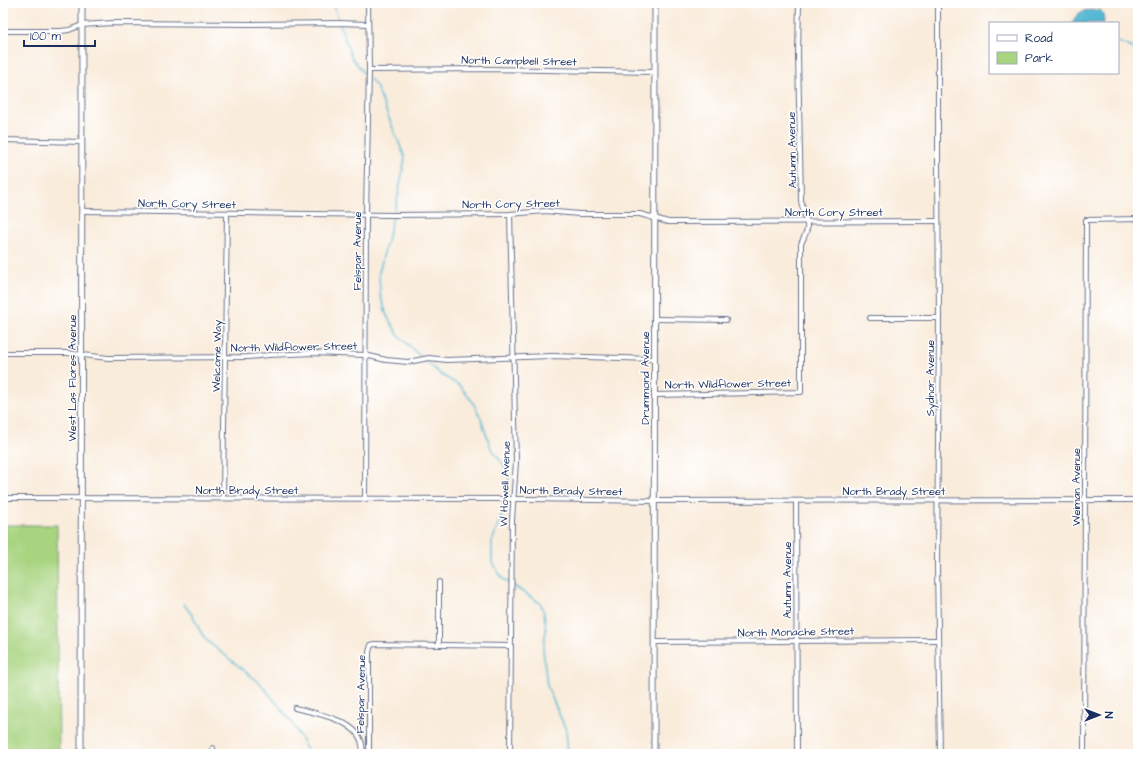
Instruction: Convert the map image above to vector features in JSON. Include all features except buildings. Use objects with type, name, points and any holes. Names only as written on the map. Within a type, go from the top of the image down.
[{"type":"street","name":"West Las Flores Avenue","points":[[81,754],[83,211],[82,3]]},
{"type":"street","name":"Felspar Avenue","points":[[365,500],[366,214],[369,70],[368,3]]},
{"type":"street","name":"Drummond Avenue","points":[[654,754],[655,3]]},
{"type":"street","name":"Autumn Avenue","points":[[799,3],[798,48],[801,200],[807,220],[807,228],[801,244],[801,392]]},
{"type":"street","name":"Sydnor Avenue","points":[[938,3],[938,640],[940,754]]},
{"type":"street","points":[[3,31],[61,31],[69,30],[82,25],[112,23],[368,24]]},
{"type":"street","name":"North Campbell Street","points":[[369,70],[484,69],[655,72]]},
{"type":"street","points":[[3,140],[82,142]]},
{"type":"street","name":"North Cory Street","points":[[83,211],[510,214],[545,211],[579,214],[640,214],[668,222],[807,220],[938,221]]},
{"type":"street","name":"Welcome Way","points":[[223,498],[227,213]]},
{"type":"street","name":"W Howell Avenue","points":[[510,214],[516,461],[512,520],[510,754]]},
{"type":"street","name":"Weiman Avenue","points":[[1084,754],[1086,220],[1138,219]]},
{"type":"street","points":[[870,318],[939,318]]},
{"type":"street","points":[[655,319],[726,320]]},
{"type":"street","name":"North Wildflower Street","points":[[3,353],[67,353],[108,358],[226,357],[313,353],[365,355],[386,360],[408,362],[429,358],[447,360],[551,356],[655,359]]},
{"type":"street","name":"North Wildflower Street","points":[[655,395],[801,392]]},
{"type":"street","name":"North Brady Street","points":[[3,498],[654,501],[1138,500]]},
{"type":"street","name":"Autumn Avenue","points":[[796,501],[797,754]]},
{"type":"street","points":[[439,582],[439,644],[510,646]]},
{"type":"street","name":"North Monache Street","points":[[654,642],[938,640]]},
{"type":"street","name":"Felspar Avenue","points":[[369,754],[369,652],[372,645],[439,644]]},
{"type":"street","points":[[295,708],[341,721],[351,727],[358,734],[362,744],[362,754]]},
{"type":"street","points":[[213,748],[214,754]]},
{"type":"green space","points":[[3,525],[57,525],[59,754],[3,754]]},
{"type":"water","points":[[1100,10],[1103,13],[1104,22],[1073,22],[1080,13]]},
{"type":"waterway","points":[[333,3],[351,57],[367,77]]},
{"type":"waterway","points":[[1119,42],[1138,50]]},
{"type":"waterway","points":[[370,79],[376,86],[405,158],[397,201],[379,273],[380,294],[387,316],[399,336],[422,358]]},
{"type":"waterway","points":[[425,360],[440,374],[460,386],[472,401],[480,416],[491,448],[505,467],[509,478],[507,500],[492,542],[492,562],[503,579],[540,603],[544,613],[546,631],[543,649],[547,686],[566,730],[568,754]]},
{"type":"waterway","points":[[184,604],[207,641],[260,683],[292,722],[309,754]]}]
